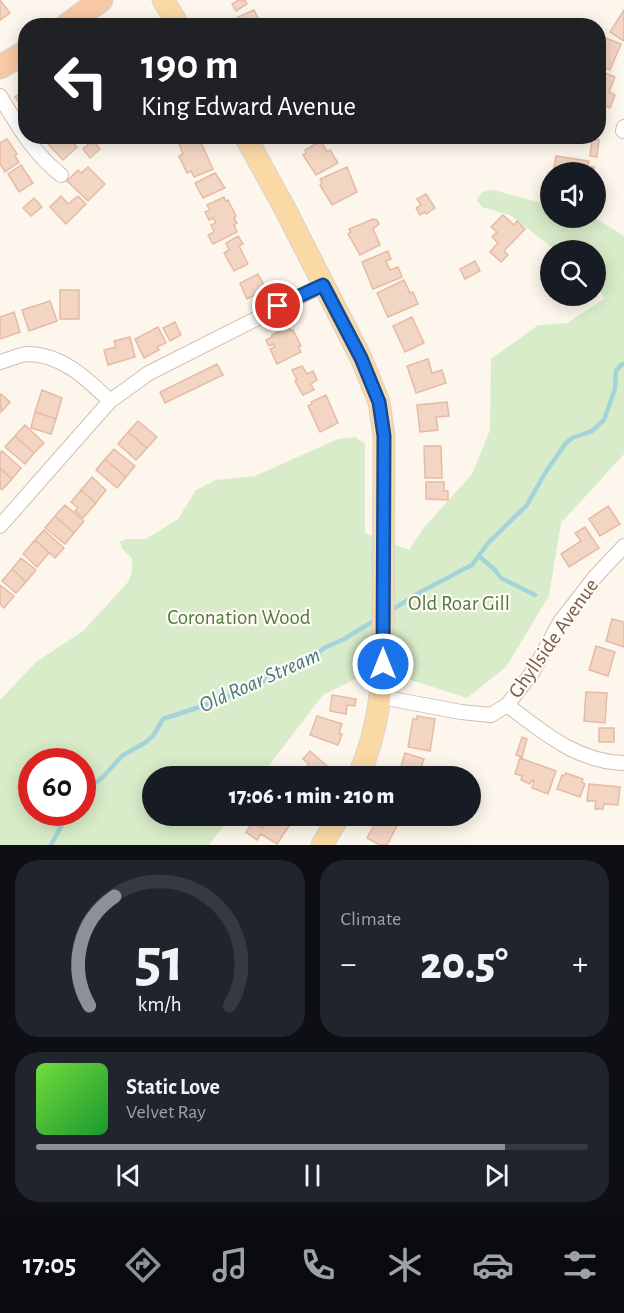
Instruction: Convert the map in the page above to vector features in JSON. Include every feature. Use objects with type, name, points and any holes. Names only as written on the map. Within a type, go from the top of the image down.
[{"type":"highway","points":[[77,18],[101,0]]},
{"type":"highway","points":[[0,67],[18,57]]},
{"type":"main road","points":[[163,0],[174,18]]},
{"type":"main road","points":[[249,144],[361,358],[379,402],[384,436],[383,664],[381,697],[371,748],[363,766]]},
{"type":"main road","points":[[322,845],[333,826]]},
{"type":"street","points":[[0,96],[18,124]]},
{"type":"street","points":[[31,144],[44,161],[61,175]]},
{"type":"street","points":[[0,526],[110,401],[149,373],[323,285]]},
{"type":"street","points":[[0,362],[26,354],[56,359],[83,375],[110,401]]},
{"type":"street","name":"Ghyllside Avenue","points":[[507,705],[532,673],[560,621],[595,577],[624,546]]},
{"type":"street","points":[[381,697],[461,712],[491,715],[507,705],[568,748],[590,758],[624,763]]},
{"type":"green space","points":[[493,190],[540,202],[540,228],[606,228],[606,225],[624,236],[624,454],[561,523],[549,596],[506,667],[467,698],[402,677],[403,654],[371,667],[363,675],[323,695],[268,766],[142,766],[142,826],[223,826],[209,845],[0,845],[0,700],[36,662],[83,631],[128,582],[132,573],[132,558],[122,549],[120,542],[126,539],[146,539],[178,519],[196,490],[216,480],[255,476],[338,439],[355,437],[365,444],[365,533],[409,550],[422,530],[472,474],[490,430],[491,359],[538,325],[567,323],[593,306],[606,306],[606,240],[542,240],[510,215],[482,207],[477,200],[482,192]]},
{"type":"building","points":[[0,0],[10,13],[0,20]]},
{"type":"building","points":[[245,0],[247,4],[236,11],[232,4]]},
{"type":"building","points":[[254,10],[258,18],[238,18]]},
{"type":"building","points":[[624,10],[624,41],[610,32]]},
{"type":"building","points":[[606,38],[621,44],[610,70],[606,68]]},
{"type":"building","points":[[606,73],[615,77],[609,92],[615,95],[610,108],[606,106]]},
{"type":"building","points":[[7,139],[17,154],[15,156],[19,162],[5,172],[0,164],[0,143]]},
{"type":"building","points":[[74,144],[77,147],[63,160],[49,145]]},
{"type":"building","points":[[89,144],[96,144],[100,149],[90,158],[83,149]]},
{"type":"building","points":[[179,144],[202,144],[213,169],[194,177],[191,171],[187,173],[179,156],[183,154]]},
{"type":"building","points":[[316,144],[323,144],[327,152],[330,150],[338,163],[316,175],[303,155],[306,153],[305,150]]},
{"type":"building","points":[[591,144],[599,144],[597,157],[590,156]]},
{"type":"building","points":[[556,156],[589,161],[589,162],[555,162]]},
{"type":"building","points":[[21,165],[33,183],[19,192],[8,174]]},
{"type":"building","points":[[88,167],[105,184],[88,201],[67,181],[78,170],[81,173]]},
{"type":"building","points":[[347,167],[357,192],[332,205],[320,185],[322,183],[320,179]]},
{"type":"building","points":[[215,173],[225,188],[203,198],[195,183]]},
{"type":"building","points":[[426,194],[435,208],[420,215],[416,208],[421,205],[417,199]]},
{"type":"building","points":[[61,196],[68,204],[78,196],[86,204],[66,224],[50,207]]},
{"type":"building","points":[[224,197],[236,216],[234,218],[237,223],[234,225],[237,232],[213,244],[208,235],[214,232],[211,225],[216,223],[213,218],[209,220],[205,212],[210,210],[207,205]]},
{"type":"building","points":[[34,198],[42,207],[31,216],[23,208]]},
{"type":"building","points":[[503,215],[514,225],[517,221],[525,229],[504,251],[508,255],[501,262],[490,252],[498,243],[492,237],[497,232],[491,227]]},
{"type":"building","points":[[373,219],[379,224],[373,229],[380,245],[360,255],[348,234],[351,232],[349,229]]},
{"type":"building","points":[[238,236],[243,244],[239,246],[248,264],[234,271],[224,253],[229,250],[226,243]]},
{"type":"building","points":[[388,251],[391,259],[386,261],[390,270],[398,267],[402,277],[373,289],[362,262]]},
{"type":"building","points":[[475,261],[480,271],[465,279],[460,269]]},
{"type":"building","points":[[258,274],[266,289],[247,299],[240,283]]},
{"type":"building","points":[[404,280],[418,304],[388,317],[377,293]]},
{"type":"building","points":[[60,290],[79,290],[79,319],[60,319]]},
{"type":"building","points":[[50,301],[57,321],[29,331],[22,310]]},
{"type":"building","points":[[14,312],[20,332],[0,339],[0,317]]},
{"type":"building","points":[[412,317],[424,343],[405,352],[393,326]]},
{"type":"building","points":[[175,322],[181,335],[170,341],[163,328]]},
{"type":"building","points":[[158,327],[166,343],[157,347],[159,350],[144,358],[135,339]]},
{"type":"building","points":[[288,327],[291,331],[293,330],[301,346],[298,347],[301,352],[277,364],[270,349],[275,347],[273,344],[269,346],[266,340]]},
{"type":"building","points":[[130,337],[135,357],[108,365],[104,350],[116,347],[114,341]]},
{"type":"building","points":[[428,359],[432,373],[442,370],[446,383],[416,393],[407,366]]},
{"type":"building","points":[[217,364],[223,375],[165,403],[160,392]]},
{"type":"building","points":[[302,366],[307,374],[313,371],[317,380],[311,384],[314,390],[303,395],[292,370]]},
{"type":"building","points":[[42,390],[62,398],[56,419],[35,412]]},
{"type":"building","points":[[0,395],[10,402],[1,412]]},
{"type":"building","points":[[326,395],[338,423],[320,432],[308,406],[312,404],[311,402]]},
{"type":"building","points":[[447,402],[449,416],[436,417],[438,430],[420,432],[417,405]]},
{"type":"building","points":[[35,412],[56,419],[51,434],[31,428]]},
{"type":"building","points":[[138,421],[157,437],[147,448],[128,432]]},
{"type":"building","points":[[25,425],[44,443],[34,453],[15,436]]},
{"type":"building","points":[[128,432],[147,448],[136,460],[118,444]]},
{"type":"building","points":[[15,436],[34,453],[25,464],[5,447]]},
{"type":"building","points":[[424,446],[441,446],[442,478],[425,478]]},
{"type":"building","points":[[114,449],[135,466],[126,477],[105,459]]},
{"type":"building","points":[[2,451],[21,468],[12,479],[0,468]]},
{"type":"building","points":[[105,459],[126,477],[117,488],[96,470]]},
{"type":"building","points":[[0,468],[12,479],[2,490],[0,488]]},
{"type":"building","points":[[92,477],[106,490],[96,503],[81,490]]},
{"type":"building","points":[[426,482],[444,482],[444,491],[448,491],[448,500],[426,499]]},
{"type":"building","points":[[81,490],[96,503],[83,518],[75,511],[78,508],[71,502]]},
{"type":"building","points":[[65,505],[84,521],[74,533],[55,516]]},
{"type":"building","points":[[608,506],[620,524],[600,536],[589,519]]},
{"type":"building","points":[[55,516],[74,533],[65,544],[45,528]]},
{"type":"building","points":[[585,527],[599,548],[569,567],[561,554],[581,541],[575,533]]},
{"type":"building","points":[[44,530],[64,548],[55,558],[35,540]]},
{"type":"building","points":[[35,540],[49,553],[37,567],[23,554]]},
{"type":"building","points":[[21,558],[36,570],[26,582],[12,569]]},
{"type":"building","points":[[12,569],[26,582],[16,593],[2,581]]},
{"type":"building","points":[[0,585],[14,596],[4,608],[0,604]]},
{"type":"building","points":[[612,619],[624,622],[624,647],[606,641]]},
{"type":"building","points":[[596,646],[615,652],[608,676],[589,670]]},
{"type":"building","points":[[586,692],[607,693],[605,723],[584,721]]},
{"type":"building","points":[[332,695],[356,699],[355,706],[347,705],[346,714],[330,711]]},
{"type":"building","points":[[317,716],[342,724],[339,733],[342,734],[338,745],[310,735]]},
{"type":"building","points":[[417,716],[435,719],[430,751],[408,747],[413,719],[417,719]]},
{"type":"building","points":[[599,728],[614,728],[614,742],[599,742]]},
{"type":"building","points":[[522,737],[527,739],[522,757],[516,755]]},
{"type":"building","points":[[310,751],[327,766],[307,766],[309,764],[303,759]]},
{"type":"building","points":[[405,753],[424,759],[422,766],[401,766]]},
{"type":"building","points":[[520,758],[556,771],[548,794],[532,788],[534,781],[532,780],[530,784],[521,780],[522,776],[515,774]]},
{"type":"building","points":[[566,773],[583,779],[582,782],[585,784],[580,797],[557,789],[562,775]]},
{"type":"building","points":[[589,784],[620,787],[618,805],[604,804],[603,809],[595,809],[596,801],[587,801]]},
{"type":"building","points":[[250,826],[262,828],[263,826],[289,826],[277,844],[261,834],[257,840],[246,832]]},
{"type":"building","points":[[374,826],[397,826],[387,845],[380,845],[367,838]]},
{"type":"waterway","name":"Old Roar Stream","points":[[390,611],[472,565],[488,543],[527,505],[545,473],[566,443],[572,438],[592,431],[604,420],[615,389],[616,371],[624,364]]},
{"type":"waterway","points":[[479,556],[501,578],[535,595]]},
{"type":"waterway","name":"Old Roar Stream","points":[[96,782],[122,756],[153,736],[163,719],[218,701],[311,659],[324,648],[377,619]]},
{"type":"waterway","name":"Old Roar Stream","points":[[51,845],[61,826]]},
{"type":"route","points":[[278,306],[323,285],[361,358],[379,402],[384,436],[383,664]]},
{"type":"park label","name":"Old Roar Gill","points":[[459,603]]},
{"type":"park label","name":"Coronation Wood","points":[[239,617]]}]
